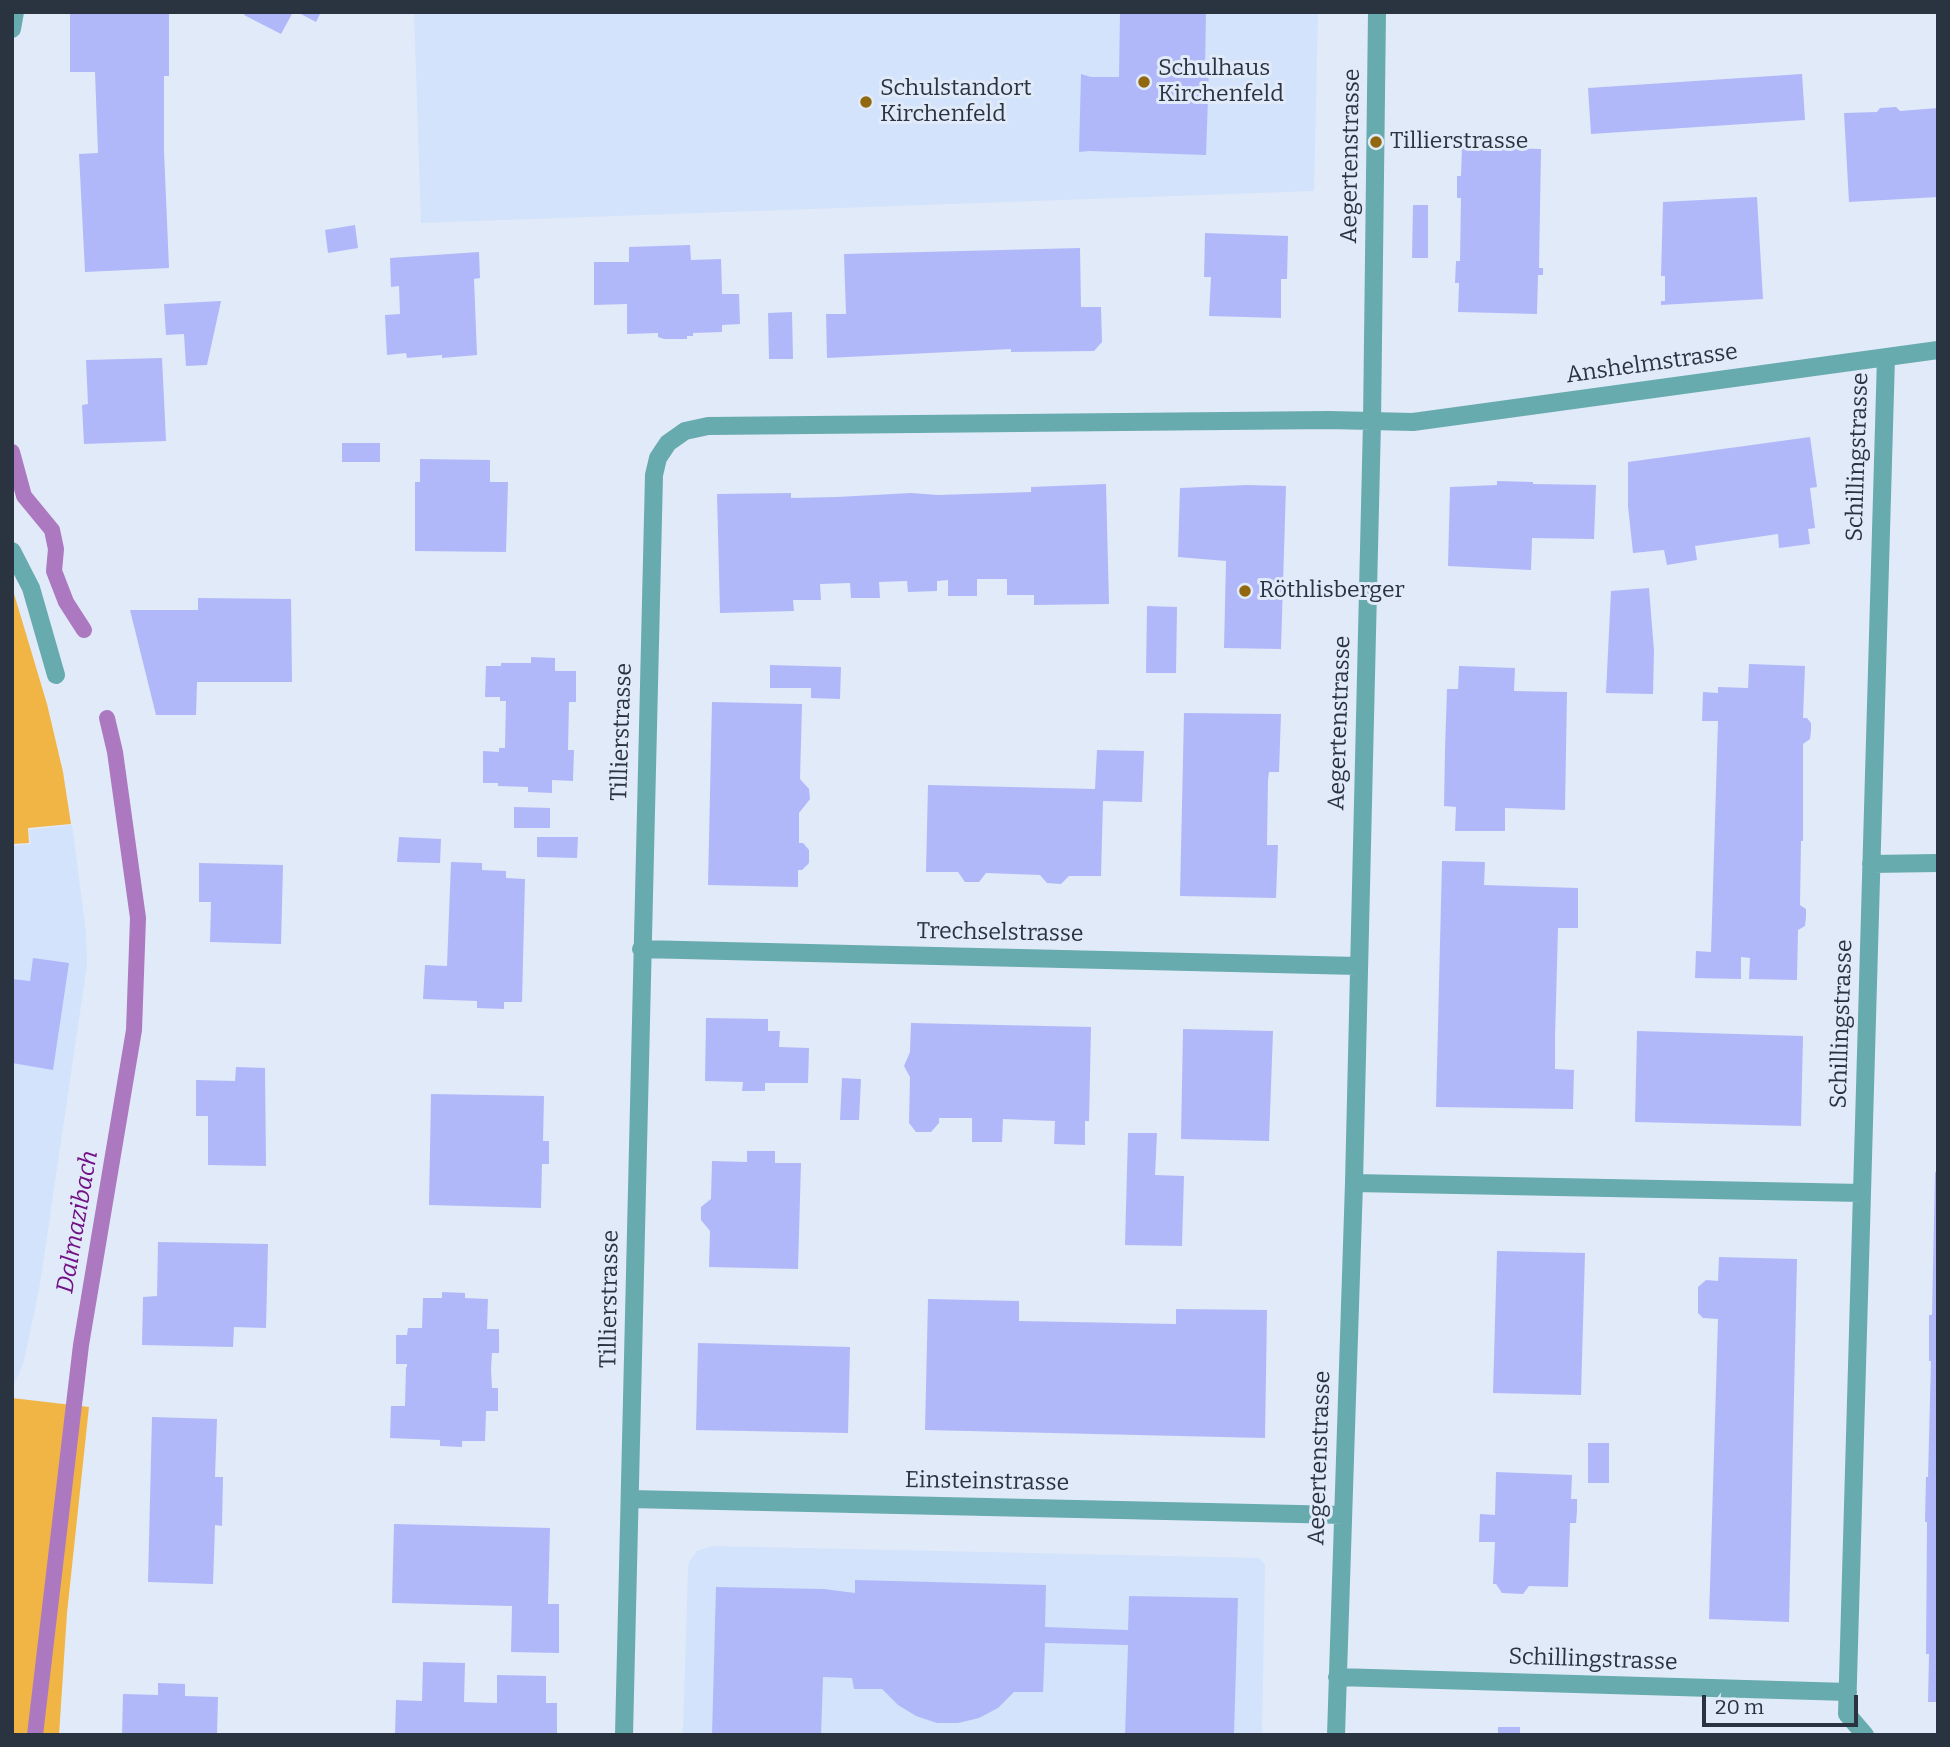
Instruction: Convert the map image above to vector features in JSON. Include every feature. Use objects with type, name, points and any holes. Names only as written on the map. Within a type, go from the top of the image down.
[{"type":"street","points":[[12,29],[15,12]]},
{"type":"street","name":"Aegertenstrasse","points":[[1336,1735],[1354,1183],[1373,422],[1377,12]]},
{"type":"street","name":"Anshelmstrasse","points":[[1373,422],[1413,422],[1938,350]]},
{"type":"street","name":"Schillingstrasse","points":[[1865,1735],[1847,1714],[1886,357]]},
{"type":"street","name":"Tillierstrasse","points":[[624,1735],[641,949],[654,475],[658,458],[668,443],[685,431],[708,426],[1329,420],[1373,422]]},
{"type":"street","points":[[12,551],[31,588],[56,676]]},
{"type":"street","points":[[1871,864],[1938,863]]},
{"type":"street","name":"Trechselstrasse","points":[[641,949],[1358,967]]},
{"type":"street","points":[[1354,1183],[1862,1193]]},
{"type":"street","name":"Einsteinstrasse","points":[[630,1499],[1343,1515]]},
{"type":"street","name":"Schillingstrasse","points":[[1338,1677],[1848,1692]]},
{"type":"shaded area","name":"Schulstandort Kirchenfeld","points":[[414,12],[1318,12],[1314,191],[421,223]]},
{"type":"shaded area","points":[[12,587],[47,704],[63,772],[71,824],[28,828],[29,843],[12,844]]},
{"type":"shaded area","points":[[72,825],[86,932],[87,965],[40,1284],[24,1361],[12,1390],[12,846],[31,844],[29,830]]},
{"type":"shaded area","points":[[12,1398],[89,1407],[67,1613],[59,1735],[12,1735]]},
{"type":"shaded area","points":[[712,1546],[1259,1558],[1265,1565],[1262,1735],[683,1735],[689,1562],[697,1551]]},
{"type":"building","points":[[70,12],[169,12],[169,76],[164,76],[164,151],[169,268],[85,272],[79,154],[98,153],[95,72],[70,72]]},
{"type":"building","points":[[245,12],[293,12],[281,34],[244,15]]},
{"type":"building","points":[[297,12],[321,12],[316,22]]},
{"type":"building","name":"Schulhaus Kirchenfeld","points":[[1120,12],[1206,12],[1205,69],[1209,69],[1206,155],[1079,152],[1081,74],[1091,77],[1119,77]]},
{"type":"building","points":[[1802,74],[1805,120],[1591,134],[1588,88]]},
{"type":"building","points":[[1896,107],[1900,111],[1938,108],[1938,197],[1849,202],[1844,113],[1877,112],[1880,108]]},
{"type":"building","points":[[1462,147],[1541,149],[1539,268],[1543,268],[1543,275],[1538,275],[1537,314],[1458,312],[1459,283],[1455,283],[1456,261],[1460,261],[1461,198],[1457,198],[1457,176],[1461,176]]},
{"type":"building","points":[[1757,197],[1763,299],[1661,305],[1661,301],[1665,301],[1665,276],[1661,276],[1663,202]]},
{"type":"building","points":[[1413,205],[1428,205],[1428,258],[1412,258]]},
{"type":"building","points":[[355,225],[358,248],[328,253],[325,230]]},
{"type":"building","points":[[1205,233],[1288,236],[1287,279],[1281,279],[1281,318],[1209,316],[1211,277],[1204,277]]},
{"type":"building","points":[[690,245],[691,260],[721,259],[722,294],[739,294],[740,324],[722,325],[722,332],[693,333],[693,336],[687,336],[687,339],[664,339],[658,337],[658,333],[627,334],[627,304],[594,305],[594,262],[629,262],[629,247]]},
{"type":"building","points":[[1080,248],[1081,307],[1101,307],[1102,342],[1094,351],[1011,352],[1011,349],[827,358],[826,314],[846,314],[844,254]]},
{"type":"building","points":[[479,252],[480,278],[474,279],[477,355],[407,358],[406,353],[387,355],[385,315],[400,314],[399,286],[391,287],[390,258]]},
{"type":"building","points":[[221,301],[207,365],[186,366],[184,334],[166,335],[164,304]]},
{"type":"building","points":[[792,312],[793,359],[769,359],[768,313]]},
{"type":"building","points":[[162,358],[166,441],[84,444],[82,405],[88,404],[86,360]]},
{"type":"building","points":[[1810,437],[1817,487],[1810,488],[1815,528],[1808,529],[1810,544],[1779,548],[1778,534],[1695,546],[1697,560],[1667,565],[1664,550],[1633,553],[1628,506],[1628,462]]},
{"type":"building","points":[[342,443],[380,443],[380,462],[342,462]]},
{"type":"building","points":[[420,459],[490,460],[490,482],[508,482],[506,552],[415,551],[415,482],[420,482]]},
{"type":"building","points":[[1497,481],[1596,485],[1594,539],[1532,538],[1531,570],[1448,566],[1450,487],[1497,485]]},
{"type":"building","points":[[1106,484],[1109,604],[1034,605],[1034,595],[1007,595],[1007,579],[977,579],[977,596],[948,596],[948,580],[937,581],[937,591],[908,592],[907,581],[879,582],[880,598],[851,598],[850,583],[820,584],[821,600],[793,600],[794,611],[720,613],[717,494],[791,493],[791,498],[911,493],[938,495],[1031,492],[1031,487]]},
{"type":"building","points":[[1286,486],[1281,649],[1224,648],[1226,561],[1178,557],[1180,488]]},
{"type":"building","points":[[1649,588],[1654,651],[1653,694],[1606,693],[1611,591]]},
{"type":"building","points":[[198,598],[291,599],[292,682],[197,682],[196,715],[156,715],[130,610],[198,610]]},
{"type":"building","points":[[1147,606],[1177,607],[1176,673],[1146,673]]},
{"type":"building","points":[[531,657],[555,658],[555,671],[576,671],[576,702],[569,702],[568,750],[574,750],[573,781],[552,780],[552,793],[528,792],[528,787],[483,783],[483,751],[499,752],[499,748],[505,748],[506,701],[500,701],[500,697],[485,697],[486,666],[531,663]]},
{"type":"building","points":[[1749,664],[1805,666],[1803,718],[1807,718],[1811,723],[1811,731],[1810,739],[1803,744],[1800,905],[1806,909],[1806,917],[1805,926],[1798,930],[1797,980],[1749,979],[1750,958],[1741,957],[1741,979],[1695,978],[1696,951],[1711,952],[1718,721],[1702,721],[1703,692],[1718,693],[1718,687],[1748,688]]},
{"type":"building","points":[[770,665],[841,667],[840,699],[811,698],[811,688],[770,688]]},
{"type":"building","points":[[1459,666],[1515,668],[1514,691],[1567,692],[1565,810],[1505,808],[1505,831],[1455,831],[1456,807],[1444,806],[1445,750],[1447,689],[1458,689]]},
{"type":"building","points":[[712,702],[802,704],[800,779],[809,789],[810,799],[799,813],[799,843],[803,843],[809,850],[809,863],[802,870],[798,870],[798,887],[708,885]]},
{"type":"building","points":[[1184,713],[1281,714],[1279,772],[1269,772],[1268,780],[1267,845],[1278,845],[1276,898],[1180,896]]},
{"type":"building","points":[[1097,750],[1144,751],[1142,802],[1103,801],[1101,876],[1069,876],[1061,884],[1047,883],[1040,875],[986,873],[979,882],[965,882],[958,872],[926,872],[928,785],[1095,789]]},
{"type":"building","points":[[514,807],[550,808],[550,828],[514,828]]},
{"type":"building","points":[[399,837],[441,839],[440,863],[397,862]]},
{"type":"building","points":[[537,837],[578,837],[577,858],[537,857]]},
{"type":"building","points":[[1442,861],[1485,862],[1484,885],[1578,888],[1578,928],[1558,928],[1555,1037],[1555,1069],[1574,1070],[1573,1109],[1436,1107]]},
{"type":"building","points":[[451,862],[482,863],[482,870],[506,871],[506,878],[525,879],[522,1002],[504,1002],[504,1009],[477,1008],[477,1001],[423,999],[425,965],[447,966]]},
{"type":"building","points":[[199,863],[283,865],[281,944],[210,942],[211,902],[199,902]]},
{"type":"building","points":[[33,958],[69,963],[53,1070],[12,1063],[12,979],[30,981]]},
{"type":"building","points":[[706,1018],[768,1019],[768,1031],[780,1031],[779,1047],[809,1048],[808,1083],[765,1083],[765,1091],[742,1091],[743,1082],[705,1081]]},
{"type":"building","points":[[911,1023],[1091,1027],[1089,1121],[1085,1121],[1085,1145],[1054,1144],[1055,1121],[1003,1119],[1002,1142],[972,1142],[972,1118],[939,1118],[939,1123],[931,1132],[916,1132],[909,1123],[910,1077],[904,1066],[910,1052]]},
{"type":"building","points":[[1183,1029],[1273,1031],[1269,1141],[1181,1139]]},
{"type":"building","points":[[1637,1031],[1803,1036],[1801,1126],[1635,1122]]},
{"type":"building","points":[[236,1067],[265,1068],[266,1166],[208,1165],[208,1116],[196,1116],[196,1080],[235,1081]]},
{"type":"building","points":[[842,1078],[861,1079],[859,1120],[840,1120]]},
{"type":"building","points":[[431,1094],[544,1096],[543,1141],[549,1141],[549,1164],[542,1164],[541,1208],[429,1205]]},
{"type":"building","points":[[1128,1133],[1157,1133],[1155,1175],[1184,1176],[1182,1246],[1125,1245]]},
{"type":"building","points":[[747,1151],[775,1151],[775,1163],[801,1163],[798,1269],[709,1267],[710,1231],[701,1220],[701,1207],[711,1199],[712,1161],[747,1162]]},
{"type":"building","points":[[1935,1172],[1938,1172],[1938,1702],[1928,1702],[1925,1522]]},
{"type":"building","points":[[158,1242],[268,1244],[266,1328],[234,1327],[233,1347],[142,1345],[143,1297],[157,1296]]},
{"type":"building","points":[[1497,1251],[1585,1253],[1581,1395],[1493,1393]]},
{"type":"building","points":[[1719,1257],[1797,1259],[1789,1622],[1709,1619],[1718,1319],[1703,1318],[1698,1313],[1698,1287],[1706,1280],[1718,1281]]},
{"type":"building","points":[[442,1292],[465,1293],[465,1298],[488,1299],[487,1329],[499,1329],[499,1353],[492,1353],[491,1368],[492,1388],[498,1388],[498,1411],[486,1411],[485,1441],[462,1441],[462,1447],[440,1446],[440,1440],[390,1438],[391,1406],[405,1406],[407,1364],[396,1364],[396,1335],[407,1335],[408,1328],[422,1328],[423,1298],[442,1298]]},
{"type":"building","points":[[928,1299],[1019,1301],[1019,1321],[1176,1324],[1176,1309],[1267,1310],[1265,1438],[925,1430]]},
{"type":"building","points":[[698,1343],[850,1347],[848,1433],[696,1430]]},
{"type":"building","points":[[152,1417],[217,1419],[215,1477],[223,1477],[222,1526],[215,1525],[213,1584],[148,1582]]},
{"type":"building","points":[[1588,1443],[1609,1443],[1609,1483],[1588,1483]]},
{"type":"building","points":[[1496,1472],[1572,1475],[1571,1499],[1577,1499],[1577,1511],[1576,1523],[1570,1523],[1568,1587],[1529,1586],[1523,1594],[1502,1593],[1496,1584],[1493,1584],[1495,1542],[1479,1542],[1480,1514],[1495,1515]]},
{"type":"building","points":[[394,1524],[550,1528],[548,1604],[559,1604],[559,1653],[511,1652],[512,1606],[392,1603]]},
{"type":"building","points":[[855,1580],[1046,1585],[1045,1627],[1128,1630],[1129,1596],[1238,1598],[1234,1735],[1125,1735],[1128,1645],[1045,1643],[1043,1692],[1014,1692],[998,1708],[979,1718],[958,1723],[937,1723],[916,1716],[898,1705],[882,1689],[854,1689],[852,1678],[823,1677],[821,1735],[712,1735],[716,1587],[824,1589],[855,1593]]},
{"type":"building","points":[[423,1662],[465,1663],[464,1702],[497,1703],[497,1675],[546,1676],[546,1703],[557,1703],[557,1735],[395,1735],[396,1700],[422,1701]]},
{"type":"building","points":[[158,1683],[185,1684],[185,1696],[218,1697],[217,1735],[122,1735],[123,1694],[158,1695]]},
{"type":"building","points":[[1498,1727],[1520,1727],[1520,1735],[1498,1735]]},
{"type":"waterway","name":"Dalmazibach","points":[[12,452],[24,496],[52,530],[56,549],[54,571],[66,602],[84,630]]},
{"type":"waterway","name":"Dalmazibach","points":[[35,1735],[81,1345],[134,1030],[138,918],[115,752],[107,718]]},
{"type":"place","name":"Schulhaus Kirchenfeld","points":[[1144,82]]},
{"type":"place","name":"Schulstandort Kirchenfeld","points":[[866,102]]},
{"type":"place","name":"Tillierstrasse","points":[[1376,142]]},
{"type":"place","name":"Röthlisberger","points":[[1245,591]]}]
